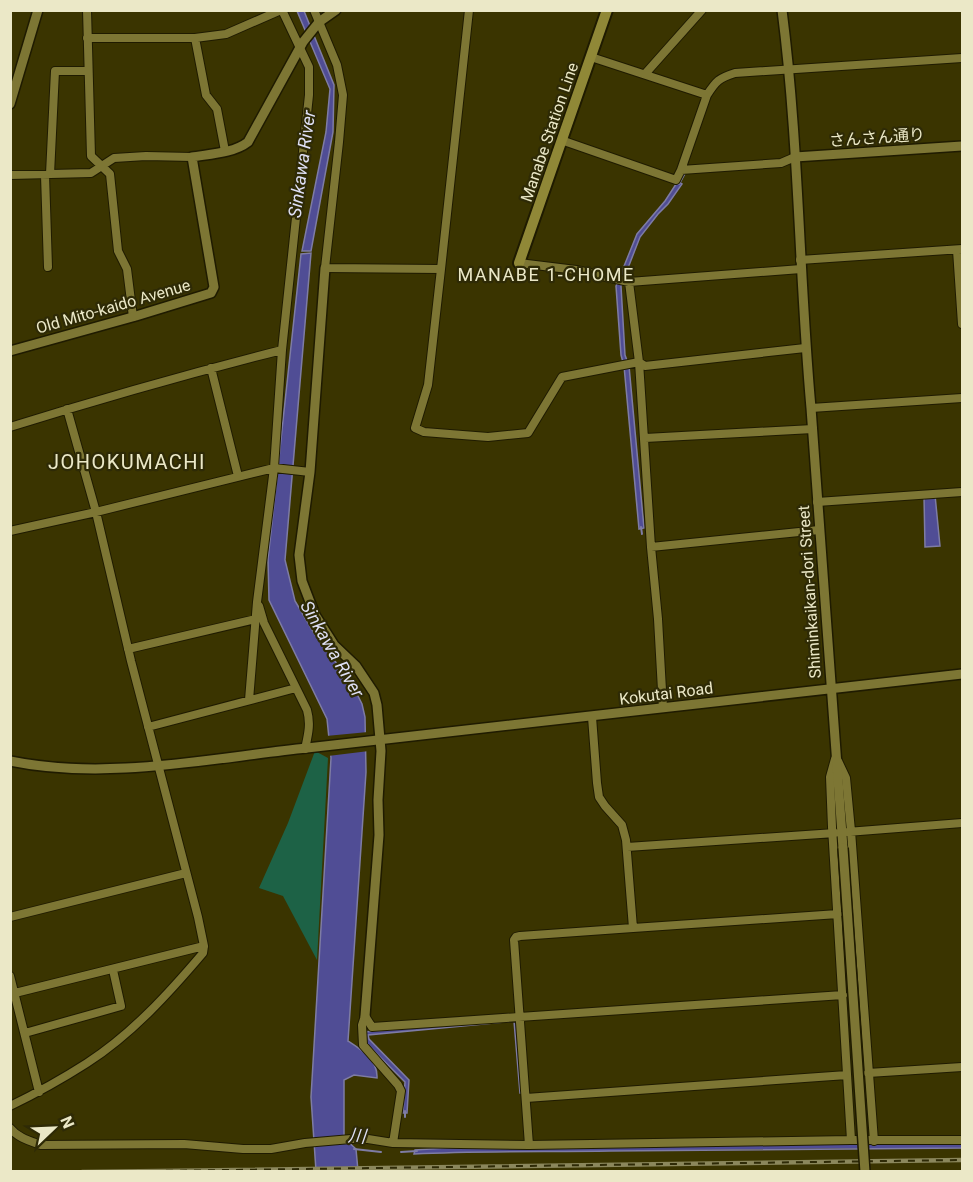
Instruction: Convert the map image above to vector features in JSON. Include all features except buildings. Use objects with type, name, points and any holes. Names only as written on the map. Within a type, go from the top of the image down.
[{"type":"main road","name":"Manabe Station Line","points":[[519,263],[607,10]]},
{"type":"street","points":[[10,105],[38,10]]},
{"type":"street","points":[[87,10],[91,156],[110,174],[118,251],[127,269],[133,317]]},
{"type":"street","points":[[87,38],[195,38],[226,34],[281,10],[302,45],[309,67],[309,95],[282,350],[274,468],[257,602],[249,700]]},
{"type":"street","points":[[314,10],[317,26],[337,65],[343,95],[325,268],[310,472],[299,555],[302,581],[307,597],[324,631],[334,645],[356,666],[374,693],[377,705],[379,835],[365,1016],[362,1025],[363,1045],[401,1091],[393,1143]]},
{"type":"street","points":[[10,175],[91,173],[114,158],[192,157],[242,147],[248,142],[302,45],[317,26],[336,10]]},
{"type":"street","points":[[469,10],[428,385],[415,428],[424,432],[488,438],[528,433],[562,377],[639,362],[645,366],[806,348]]},
{"type":"street","points":[[645,75],[702,10]]},
{"type":"street","name":"Shiminkaikan-dori Street","points":[[782,10],[795,158],[806,348],[865,1172]]},
{"type":"street","points":[[195,38],[207,95],[217,109],[225,151]]},
{"type":"street","points":[[591,57],[707,95]]},
{"type":"street","points":[[561,140],[676,180],[707,95],[717,80],[735,73],[963,58]]},
{"type":"street","points":[[48,267],[47,175],[55,71],[88,71]]},
{"type":"street","name":"さんさん通り","points":[[795,158],[963,146]]},
{"type":"street","name":"Old Mito-kaido Avenue","points":[[10,351],[209,294],[214,289],[192,157]]},
{"type":"street","points":[[681,170],[782,163],[795,158]]},
{"type":"street","points":[[519,263],[576,270],[629,282],[960,250],[963,324]]},
{"type":"street","points":[[325,268],[441,268]]},
{"type":"street","points":[[629,282],[639,362],[663,708]]},
{"type":"street","points":[[10,427],[211,368],[282,350]]},
{"type":"street","points":[[211,368],[238,476]]},
{"type":"street","points":[[811,408],[963,398]]},
{"type":"street","points":[[10,1106],[39,1092],[88,1062],[131,1029],[171,990],[203,953],[204,946],[128,649],[96,512],[67,409]]},
{"type":"street","points":[[645,438],[813,429]]},
{"type":"street","points":[[10,531],[274,468],[310,472]]},
{"type":"street","points":[[817,502],[963,492]]},
{"type":"street","points":[[651,547],[819,530]]},
{"type":"street","points":[[257,602],[264,623],[307,710],[310,720],[304,748]]},
{"type":"street","points":[[128,649],[256,619]]},
{"type":"street","name":"Kokutai Road","points":[[10,761],[76,768],[158,765],[963,674]]},
{"type":"street","points":[[148,727],[296,688]]},
{"type":"street","points":[[592,717],[599,797],[622,825],[627,847],[633,928]]},
{"type":"street","points":[[627,847],[963,823]]},
{"type":"street","points":[[842,832],[838,914],[851,1140]]},
{"type":"street","points":[[842,832],[874,1141]]},
{"type":"street","points":[[10,917],[186,873]]},
{"type":"street","points":[[529,1145],[514,940],[516,937],[838,914]]},
{"type":"street","points":[[15,993],[204,946]]},
{"type":"street","points":[[25,1032],[121,1006],[113,969]]},
{"type":"street","points":[[10,976],[39,1092]]},
{"type":"street","points":[[365,1016],[372,1027],[843,995]]},
{"type":"street","points":[[868,1073],[963,1067]]},
{"type":"street","points":[[526,1098],[847,1075]]},
{"type":"street","points":[[10,1128],[25,1140],[41,1145],[183,1144],[271,1149],[351,1139],[393,1143],[529,1145],[963,1140]]},
{"type":"green space","points":[[315,751],[328,758],[317,960],[283,896],[259,888],[288,823]]},
{"type":"shaded area","points":[[297,11],[304,11],[334,85],[333,132],[311,251],[302,251],[326,132],[330,89]]},
{"type":"shaded area","points":[[678,181],[682,184],[640,237],[621,286],[625,355],[629,366],[644,528],[639,529],[616,286],[637,234],[665,201]]},
{"type":"shaded area","points":[[311,253],[285,560],[295,601],[314,633],[352,684],[362,704],[365,717],[366,772],[348,1041],[372,1061],[377,1078],[354,1075],[344,1080],[344,1138],[356,1149],[358,1171],[316,1171],[311,1097],[331,758],[327,719],[269,600],[268,559],[301,254]]},
{"type":"shaded area","points":[[935,495],[940,546],[925,547],[924,496]]},
{"type":"shaded area","points":[[517,1018],[524,1093],[520,1093],[514,1021],[368,1035],[369,1039],[409,1080],[407,1113],[403,1113],[405,1082],[366,1043],[364,1032]]},
{"type":"shaded area","points":[[962,1143],[962,1148],[414,1154],[415,1150],[461,1147]]},
{"type":"pier","points":[[368,732],[369,751],[328,756],[326,736]]},
{"type":"waterway","points":[[679,184],[685,173]]},
{"type":"waterway","points":[[641,527],[642,534]]},
{"type":"waterway","points":[[405,1111],[405,1117]]},
{"type":"waterway","name":"川","points":[[354,1149],[381,1152]]},
{"type":"waterway","points":[[401,1152],[417,1151]]},
{"type":"railway","points":[[82,1172],[962,1160]]},
{"type":"district","name":"MANABE 1-CHOME","points":[[546,275]]},
{"type":"district","name":"JOHOKUMACHI","points":[[127,462]]},
{"type":"water label","name":"Sinkawa River","points":[[302,164]]},
{"type":"water label","name":"Sinkawa River","points":[[332,649]]}]
